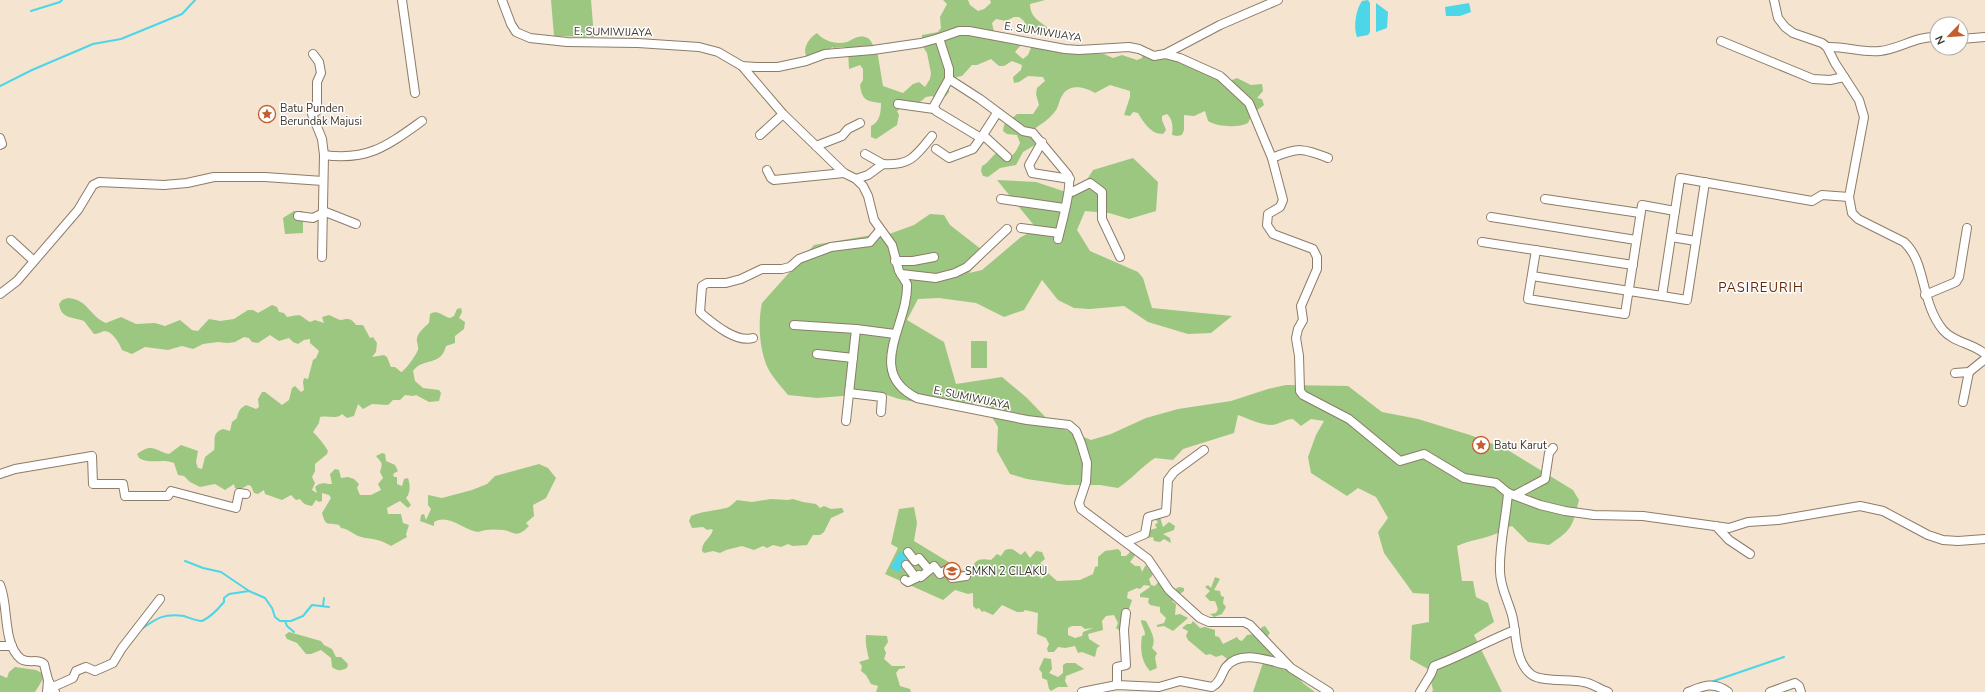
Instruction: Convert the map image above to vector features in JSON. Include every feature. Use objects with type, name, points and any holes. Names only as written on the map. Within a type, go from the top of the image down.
[{"type":"street","points":[[402,0],[415,93]]},
{"type":"street","name":"E. SUMIWIJAYA","points":[[502,0],[511,24],[516,32],[530,38],[567,42],[638,42],[699,47],[718,52],[742,66],[783,114],[844,173],[856,179],[863,186],[868,196],[874,220],[880,230],[888,238],[901,274],[906,281],[907,287],[895,334],[891,366],[896,381],[907,393],[917,398],[1027,420],[1069,425],[1076,431],[1087,463],[1086,482],[1080,507],[1084,512],[1148,559],[1169,590],[1200,618],[1209,622],[1244,622],[1250,625],[1288,665],[1329,692]]},
{"type":"street","points":[[1165,54],[1225,23],[1278,0]]},
{"type":"street","points":[[1774,0],[1776,12],[1785,28],[1793,33],[1822,43],[1827,47],[1861,105],[1864,117],[1849,197],[1851,210],[1858,219],[1904,242],[1908,246],[1916,258],[1925,295],[1932,313],[1943,330],[1955,340],[1985,354]]},
{"type":"street","name":"E. SUMIWIJAYA","points":[[742,66],[778,67],[806,61],[825,54],[873,50],[939,38],[959,31],[969,31],[1065,49],[1079,50],[1129,47],[1139,49],[1154,56],[1165,54],[1185,60],[1220,76],[1249,103],[1272,158],[1283,200],[1280,207],[1268,214],[1267,226],[1273,234],[1312,249],[1317,257],[1317,269],[1301,306],[1303,320],[1298,329],[1296,338],[1299,356],[1300,391],[1302,395],[1349,419],[1400,461],[1424,454],[1464,478],[1496,484],[1512,494]]},
{"type":"street","points":[[934,109],[934,106],[949,79],[949,69],[939,38]]},
{"type":"street","points":[[1827,47],[1870,52],[1882,51],[1923,38],[1929,38]]},
{"type":"street","points":[[1969,38],[1985,38]]},
{"type":"street","points":[[1721,41],[1813,79],[1830,80],[1844,77]]},
{"type":"street","points":[[313,54],[319,62],[321,73],[317,82],[317,111],[312,114],[322,139],[324,155],[322,257]]},
{"type":"street","points":[[949,79],[1023,131],[1033,133],[1042,142],[1070,179],[1058,236],[1021,228]]},
{"type":"street","points":[[898,104],[934,109],[982,136],[1007,157]]},
{"type":"street","points":[[936,149],[949,158],[973,149],[997,113]]},
{"type":"street","points":[[760,135],[783,114]]},
{"type":"street","points":[[324,155],[354,157],[364,155],[392,141],[422,121]]},
{"type":"street","points":[[816,146],[844,135],[848,129],[860,123]]},
{"type":"street","points":[[865,154],[882,164],[897,165],[917,156],[932,136]]},
{"type":"street","points":[[0,138],[2,144],[0,145]]},
{"type":"street","points":[[1042,142],[1029,165],[1032,174],[1070,179]]},
{"type":"street","points":[[1272,158],[1300,149],[1328,158]]},
{"type":"street","points":[[856,179],[868,175],[882,164]]},
{"type":"street","points":[[768,170],[771,178],[774,180],[844,173]]},
{"type":"street","points":[[0,294],[17,281],[78,210],[93,184],[99,182],[164,185],[187,183],[214,177],[265,176],[323,181]]},
{"type":"street","points":[[1662,296],[1680,178],[1812,201],[1822,195],[1849,197]]},
{"type":"street","points":[[1532,276],[1687,300],[1705,182]]},
{"type":"street","points":[[1068,192],[1072,192],[1090,183],[1102,192],[1102,219],[1120,257]]},
{"type":"street","points":[[1545,198],[1640,213]]},
{"type":"street","points":[[1001,199],[1064,208]]},
{"type":"street","points":[[1536,250],[1528,299],[1625,314],[1642,206],[1675,211]]},
{"type":"street","points":[[298,216],[311,218],[323,212],[356,224]]},
{"type":"street","points":[[1490,217],[1636,240]]},
{"type":"street","points":[[1925,295],[1956,282],[1959,277],[1967,228]]},
{"type":"street","points":[[901,274],[936,278],[954,273],[967,266],[1007,229]]},
{"type":"street","points":[[753,338],[748,340],[734,335],[700,312],[702,286],[707,283],[726,283],[741,279],[762,269],[782,269],[790,267],[799,259],[831,246],[870,242],[880,230]]},
{"type":"street","points":[[1671,237],[1696,241]]},
{"type":"street","points":[[11,240],[34,261]]},
{"type":"street","points":[[1482,242],[1633,265]]},
{"type":"street","points":[[896,260],[913,261],[934,257]]},
{"type":"street","points":[[794,324],[895,334]]},
{"type":"street","points":[[846,421],[856,329]]},
{"type":"street","points":[[817,354],[853,358]]},
{"type":"street","points":[[1955,373],[1969,372],[1985,359]]},
{"type":"street","points":[[1963,402],[1969,372]]},
{"type":"street","points":[[849,393],[882,397],[881,412]]},
{"type":"street","points":[[1512,494],[1545,479],[1549,453],[1554,448]]},
{"type":"street","points":[[1126,542],[1145,534],[1148,517],[1166,512],[1168,480],[1174,472],[1204,450]]},
{"type":"street","points":[[0,474],[15,469],[92,456],[93,484],[123,484],[125,496],[168,496],[171,491],[236,508],[239,493],[246,494]]},
{"type":"street","points":[[1512,494],[1540,505],[1566,511],[1594,515],[1644,516],[1716,526],[1735,527],[1748,522],[1778,520],[1860,506],[1883,511],[1928,535],[1943,540],[1958,542],[1985,539]]},
{"type":"street","points":[[1512,494],[1501,539],[1500,570],[1503,590],[1512,616],[1520,657],[1525,668],[1532,675],[1540,678],[1586,682],[1608,692]]},
{"type":"street","points":[[1716,526],[1729,540],[1750,554]]},
{"type":"street","points":[[908,552],[915,561],[919,558],[921,575]]},
{"type":"street","points":[[906,565],[921,575]]},
{"type":"street","points":[[905,580],[908,582],[934,566],[940,574],[946,570],[946,578],[966,576]]},
{"type":"street","points":[[0,585],[4,595],[8,629],[12,646],[20,658],[26,662],[39,660],[44,664],[51,688],[73,678],[76,671],[86,667],[95,671],[114,663],[122,648],[160,599]]},
{"type":"street","points":[[1117,685],[1117,667],[1126,664],[1124,630],[1126,613]]},
{"type":"street","points":[[1420,692],[1434,666],[1454,659],[1496,637],[1515,630]]},
{"type":"street","points":[[0,646],[12,646]]},
{"type":"street","name":"E. SUMIWIJAYA","points":[[1082,692],[1117,685],[1159,687],[1180,681],[1212,689],[1219,682],[1225,669],[1236,658],[1249,656],[1288,665]]},
{"type":"street","points":[[1770,692],[1795,683],[1799,686],[1801,692]]},
{"type":"street","points":[[1688,692],[1709,685],[1718,686],[1728,692]]},
{"type":"green space","points":[[551,0],[591,0],[594,37],[554,36]]},
{"type":"green space","points":[[943,0],[968,0],[970,5],[978,11],[984,9],[991,3],[990,0],[1045,0],[1030,4],[1030,8],[1033,15],[1047,27],[1046,35],[1041,36],[1027,32],[1024,21],[1019,17],[1014,17],[1006,21],[996,19],[992,23],[995,36],[1021,45],[1015,52],[1023,59],[1028,55],[1032,45],[1076,51],[1086,54],[1104,54],[1113,58],[1122,55],[1137,60],[1142,58],[1143,54],[1154,56],[1158,50],[1227,82],[1237,78],[1251,85],[1262,84],[1263,91],[1257,98],[1262,99],[1264,105],[1252,114],[1248,123],[1239,126],[1222,126],[1212,123],[1208,121],[1205,111],[1194,116],[1184,115],[1184,130],[1182,135],[1177,136],[1172,135],[1172,124],[1167,114],[1162,116],[1166,130],[1163,134],[1159,134],[1151,130],[1138,113],[1133,112],[1130,116],[1124,115],[1130,97],[1130,91],[1110,85],[1095,93],[1087,89],[1077,87],[1069,89],[1061,98],[1057,108],[1051,116],[1033,130],[1035,145],[1023,152],[1016,165],[1000,168],[988,177],[983,176],[981,171],[982,166],[998,152],[1006,158],[1011,156],[1016,150],[1020,143],[1017,135],[1007,134],[1003,131],[1004,125],[1017,114],[1033,114],[1039,105],[1036,94],[1037,88],[1045,81],[1043,77],[1028,76],[1019,82],[1014,83],[1013,77],[1021,70],[1022,65],[1012,61],[1004,66],[999,66],[991,59],[977,65],[972,65],[962,76],[952,78],[949,82],[949,92],[946,96],[936,99],[932,96],[926,97],[915,106],[901,108],[897,111],[899,115],[897,125],[876,139],[871,137],[871,126],[878,119],[881,103],[869,101],[862,94],[860,85],[863,80],[863,69],[860,65],[849,69],[848,50],[844,47],[833,47],[824,52],[819,61],[814,63],[809,60],[805,53],[805,48],[809,40],[817,33],[827,40],[835,43],[843,43],[858,37],[865,37],[869,39],[877,50],[883,86],[903,93],[913,84],[919,82],[925,87],[930,79],[931,73],[927,53],[922,45],[922,35],[938,32],[941,28],[940,17],[947,4]]},
{"type":"green space","points":[[1133,158],[1158,182],[1156,211],[1129,219],[1109,213],[1085,211],[1077,230],[1090,251],[1138,272],[1143,278],[1152,308],[1232,316],[1211,333],[1188,334],[1148,322],[1124,306],[1090,309],[1074,308],[1058,300],[1042,280],[1024,310],[1004,317],[976,303],[939,298],[918,299],[907,320],[944,342],[956,384],[1002,377],[1027,398],[1053,425],[1091,440],[1111,434],[1146,418],[1178,409],[1231,401],[1286,385],[1348,386],[1382,412],[1418,419],[1470,435],[1506,449],[1573,490],[1579,500],[1573,522],[1563,535],[1549,545],[1528,542],[1512,526],[1493,535],[1457,546],[1462,581],[1473,581],[1476,597],[1488,603],[1494,622],[1474,635],[1502,692],[1432,692],[1433,690],[1428,669],[1410,659],[1412,625],[1429,622],[1429,594],[1413,593],[1384,553],[1378,532],[1388,518],[1376,497],[1358,488],[1347,496],[1311,473],[1308,457],[1316,435],[1324,421],[1311,419],[1301,426],[1293,419],[1268,425],[1255,422],[1238,415],[1234,433],[1183,449],[1173,460],[1155,458],[1118,488],[1100,485],[1067,485],[1027,479],[1010,474],[997,451],[998,427],[982,401],[953,409],[899,399],[881,393],[817,398],[788,395],[770,372],[766,364],[761,341],[760,318],[762,303],[814,245],[872,235],[881,237],[914,225],[930,214],[944,215],[950,225],[986,253],[969,273],[982,270],[1021,237],[1037,229],[997,180],[1036,182],[1063,191],[1078,194],[1093,170]]},
{"type":"green space","points":[[294,211],[303,211],[303,233],[285,234],[283,218]]},
{"type":"green space","points":[[68,298],[75,299],[85,305],[95,316],[106,323],[121,317],[136,324],[155,323],[165,326],[180,320],[192,330],[198,331],[209,319],[220,321],[234,319],[248,310],[253,310],[258,313],[272,305],[277,307],[279,312],[284,313],[287,317],[300,315],[310,322],[315,320],[324,323],[322,317],[329,315],[340,320],[349,319],[356,325],[363,325],[370,338],[373,337],[377,343],[376,352],[372,357],[384,355],[387,357],[391,367],[395,367],[401,372],[408,366],[418,350],[417,338],[421,331],[429,323],[430,314],[436,312],[450,318],[454,316],[457,309],[461,308],[462,312],[459,318],[465,322],[464,329],[455,336],[455,343],[446,346],[444,353],[440,357],[422,364],[413,371],[415,381],[423,388],[439,390],[441,393],[439,401],[429,402],[416,395],[405,395],[400,400],[393,400],[388,405],[372,404],[363,409],[358,404],[354,416],[347,418],[342,414],[337,417],[320,417],[319,423],[313,432],[328,451],[327,454],[315,464],[315,471],[312,477],[315,483],[312,490],[317,493],[315,487],[317,485],[323,483],[332,484],[330,474],[335,469],[339,470],[341,478],[348,477],[354,479],[359,484],[357,488],[360,495],[371,495],[381,490],[378,484],[383,478],[380,472],[382,464],[376,456],[382,453],[385,454],[386,461],[395,465],[398,471],[393,474],[394,477],[397,477],[397,484],[402,486],[404,479],[408,478],[410,488],[406,498],[411,505],[408,508],[400,501],[387,508],[388,514],[401,514],[403,523],[409,525],[406,534],[407,537],[391,546],[379,540],[358,536],[341,528],[339,525],[326,523],[322,513],[331,498],[329,495],[322,493],[322,501],[319,502],[316,500],[312,506],[304,504],[300,499],[296,500],[291,495],[282,500],[265,494],[264,490],[258,494],[254,493],[251,486],[248,485],[239,490],[235,488],[234,484],[225,490],[215,484],[200,487],[190,482],[184,476],[178,475],[174,463],[143,460],[139,458],[137,454],[142,450],[154,448],[169,454],[181,445],[198,451],[196,462],[198,468],[202,469],[205,457],[214,450],[215,435],[223,429],[230,431],[232,422],[237,418],[240,410],[244,406],[246,405],[256,409],[259,407],[258,399],[262,392],[265,392],[282,405],[289,400],[292,388],[295,386],[301,392],[304,390],[304,378],[308,379],[313,360],[316,358],[319,351],[310,343],[310,339],[304,340],[298,344],[289,338],[279,341],[270,335],[258,343],[252,342],[249,338],[244,337],[235,342],[203,344],[193,349],[182,346],[168,350],[145,347],[132,354],[122,350],[113,335],[110,333],[104,331],[94,334],[84,321],[65,315],[60,309],[59,304],[62,300]]},
{"type":"green space","points":[[971,341],[987,341],[987,368],[971,368]]},
{"type":"green space","points":[[539,464],[548,468],[556,478],[546,498],[533,505],[534,516],[526,523],[529,526],[518,534],[493,529],[478,532],[473,531],[445,519],[434,522],[434,526],[420,521],[421,515],[424,514],[426,520],[431,509],[428,505],[428,495],[442,498],[472,490],[487,484],[495,476]]},
{"type":"green space","points":[[771,499],[793,499],[816,504],[820,508],[824,506],[831,509],[842,508],[844,512],[831,518],[824,532],[820,535],[813,535],[807,545],[793,546],[788,544],[781,547],[773,545],[767,548],[763,546],[754,550],[742,546],[720,553],[713,551],[704,553],[702,551],[703,545],[713,530],[707,530],[703,527],[692,528],[689,521],[691,516],[731,506],[737,500],[752,502]]},
{"type":"green space","points":[[914,507],[917,523],[914,541],[965,572],[972,570],[976,561],[984,559],[991,560],[997,554],[1001,556],[1005,550],[1010,549],[1021,555],[1025,551],[1030,558],[1036,551],[1042,552],[1045,559],[1040,563],[1047,568],[1045,571],[1040,573],[1041,579],[1048,573],[1057,581],[1080,580],[1093,574],[1095,567],[1098,566],[1098,557],[1105,551],[1118,549],[1121,552],[1121,556],[1126,556],[1135,547],[1139,550],[1130,562],[1135,566],[1140,566],[1142,572],[1145,566],[1147,566],[1148,569],[1151,569],[1150,572],[1153,572],[1149,579],[1151,585],[1155,586],[1159,581],[1175,589],[1179,587],[1184,588],[1184,591],[1180,594],[1181,597],[1172,601],[1176,604],[1175,615],[1180,614],[1188,618],[1173,631],[1164,626],[1157,627],[1157,625],[1164,623],[1166,618],[1160,612],[1160,607],[1150,605],[1148,602],[1149,598],[1140,597],[1140,594],[1150,587],[1144,585],[1140,589],[1137,588],[1128,592],[1127,598],[1132,600],[1129,609],[1131,613],[1120,631],[1116,628],[1118,623],[1114,615],[1106,616],[1102,621],[1103,630],[1088,634],[1089,639],[1100,646],[1097,648],[1095,657],[1082,652],[1078,653],[1075,646],[1065,648],[1058,647],[1054,652],[1048,652],[1047,649],[1049,644],[1046,638],[1037,634],[1038,613],[1025,610],[1023,612],[1017,612],[1002,605],[993,615],[984,611],[982,612],[979,608],[976,609],[973,606],[973,593],[968,594],[955,590],[943,600],[885,574],[898,548],[891,544],[899,509]],"holes":[[[1072,626],[1081,626],[1085,629],[1093,628],[1083,632],[1082,636],[1075,638],[1068,635],[1068,628]]]},
{"type":"green space","points":[[1159,514],[1163,527],[1169,522],[1175,526],[1174,530],[1163,534],[1170,538],[1171,543],[1164,539],[1160,542],[1154,541],[1153,537],[1148,538],[1150,530],[1157,528],[1155,525],[1158,522],[1155,519]]},
{"type":"green space","points":[[1215,577],[1220,579],[1214,590],[1220,591],[1221,596],[1224,597],[1223,603],[1226,607],[1222,614],[1214,617],[1210,614],[1216,613],[1218,609],[1215,601],[1210,601],[1205,596],[1210,591],[1205,587],[1208,585],[1211,588]]},
{"type":"green space","points":[[1141,620],[1146,621],[1149,627],[1154,642],[1152,648],[1157,653],[1155,658],[1157,668],[1150,671],[1142,655],[1142,636],[1145,635]]},
{"type":"green space","points":[[1193,621],[1200,628],[1205,627],[1215,630],[1215,636],[1219,637],[1223,644],[1237,637],[1242,641],[1247,635],[1259,633],[1262,627],[1265,626],[1270,633],[1266,638],[1267,640],[1303,683],[1315,692],[1253,692],[1264,660],[1229,660],[1222,655],[1216,657],[1210,654],[1206,655],[1188,640],[1186,636],[1188,631],[1182,628],[1187,624],[1191,624]]},
{"type":"green space","points":[[289,632],[321,641],[324,645],[332,649],[336,657],[341,657],[348,664],[347,668],[337,670],[332,667],[331,658],[321,650],[311,654],[306,654],[297,643],[287,639],[285,635]]},
{"type":"green space","points":[[866,635],[887,636],[888,642],[884,648],[886,653],[884,659],[892,666],[905,666],[905,668],[899,669],[896,673],[900,686],[910,689],[911,692],[876,692],[878,686],[871,684],[866,675],[861,671],[862,666],[859,662],[869,659]]},
{"type":"green space","points":[[1044,658],[1051,659],[1052,669],[1049,673],[1058,677],[1063,673],[1063,665],[1066,663],[1075,663],[1084,669],[1066,676],[1065,681],[1068,687],[1058,687],[1051,691],[1047,680],[1042,678],[1042,673],[1039,669]]},
{"type":"green space","points":[[15,667],[36,670],[42,673],[43,679],[35,692],[0,692],[0,675],[7,678],[9,672]]},
{"type":"water","points":[[1368,0],[1370,3],[1370,32],[1368,35],[1357,37],[1355,23],[1357,13],[1362,1]]},
{"type":"water","points":[[1376,3],[1388,12],[1387,28],[1376,32]]},
{"type":"water","points":[[1469,3],[1471,12],[1460,16],[1446,16],[1445,7]]},
{"type":"water","points":[[900,551],[908,556],[899,572],[890,568]]},
{"type":"waterway","points":[[31,11],[60,2],[62,0]]},
{"type":"waterway","points":[[0,86],[32,70],[93,44],[121,39],[182,14],[195,0]]},
{"type":"waterway","points":[[185,561],[203,568],[221,572],[249,591],[265,598],[272,608],[275,617],[280,621],[291,621],[303,616],[312,605],[329,607]]},
{"type":"waterway","points":[[140,630],[155,620],[170,615],[184,616],[202,621],[217,610],[224,602],[224,598],[229,594],[249,591]]},
{"type":"waterway","points":[[323,606],[324,598]]},
{"type":"waterway","points":[[285,621],[287,626],[294,632]]},
{"type":"waterway","points":[[1711,682],[1784,657]]},
{"type":"place","name":"Batu Punden Berundak Majusi","points":[[267,114]]},
{"type":"place","name":"Batu Karut","points":[[1481,445]]},
{"type":"place","name":"SMKN 2 CILAKU","points":[[952,571]]},
{"type":"district","name":"PASIREURIH","points":[[1761,288]]}]
